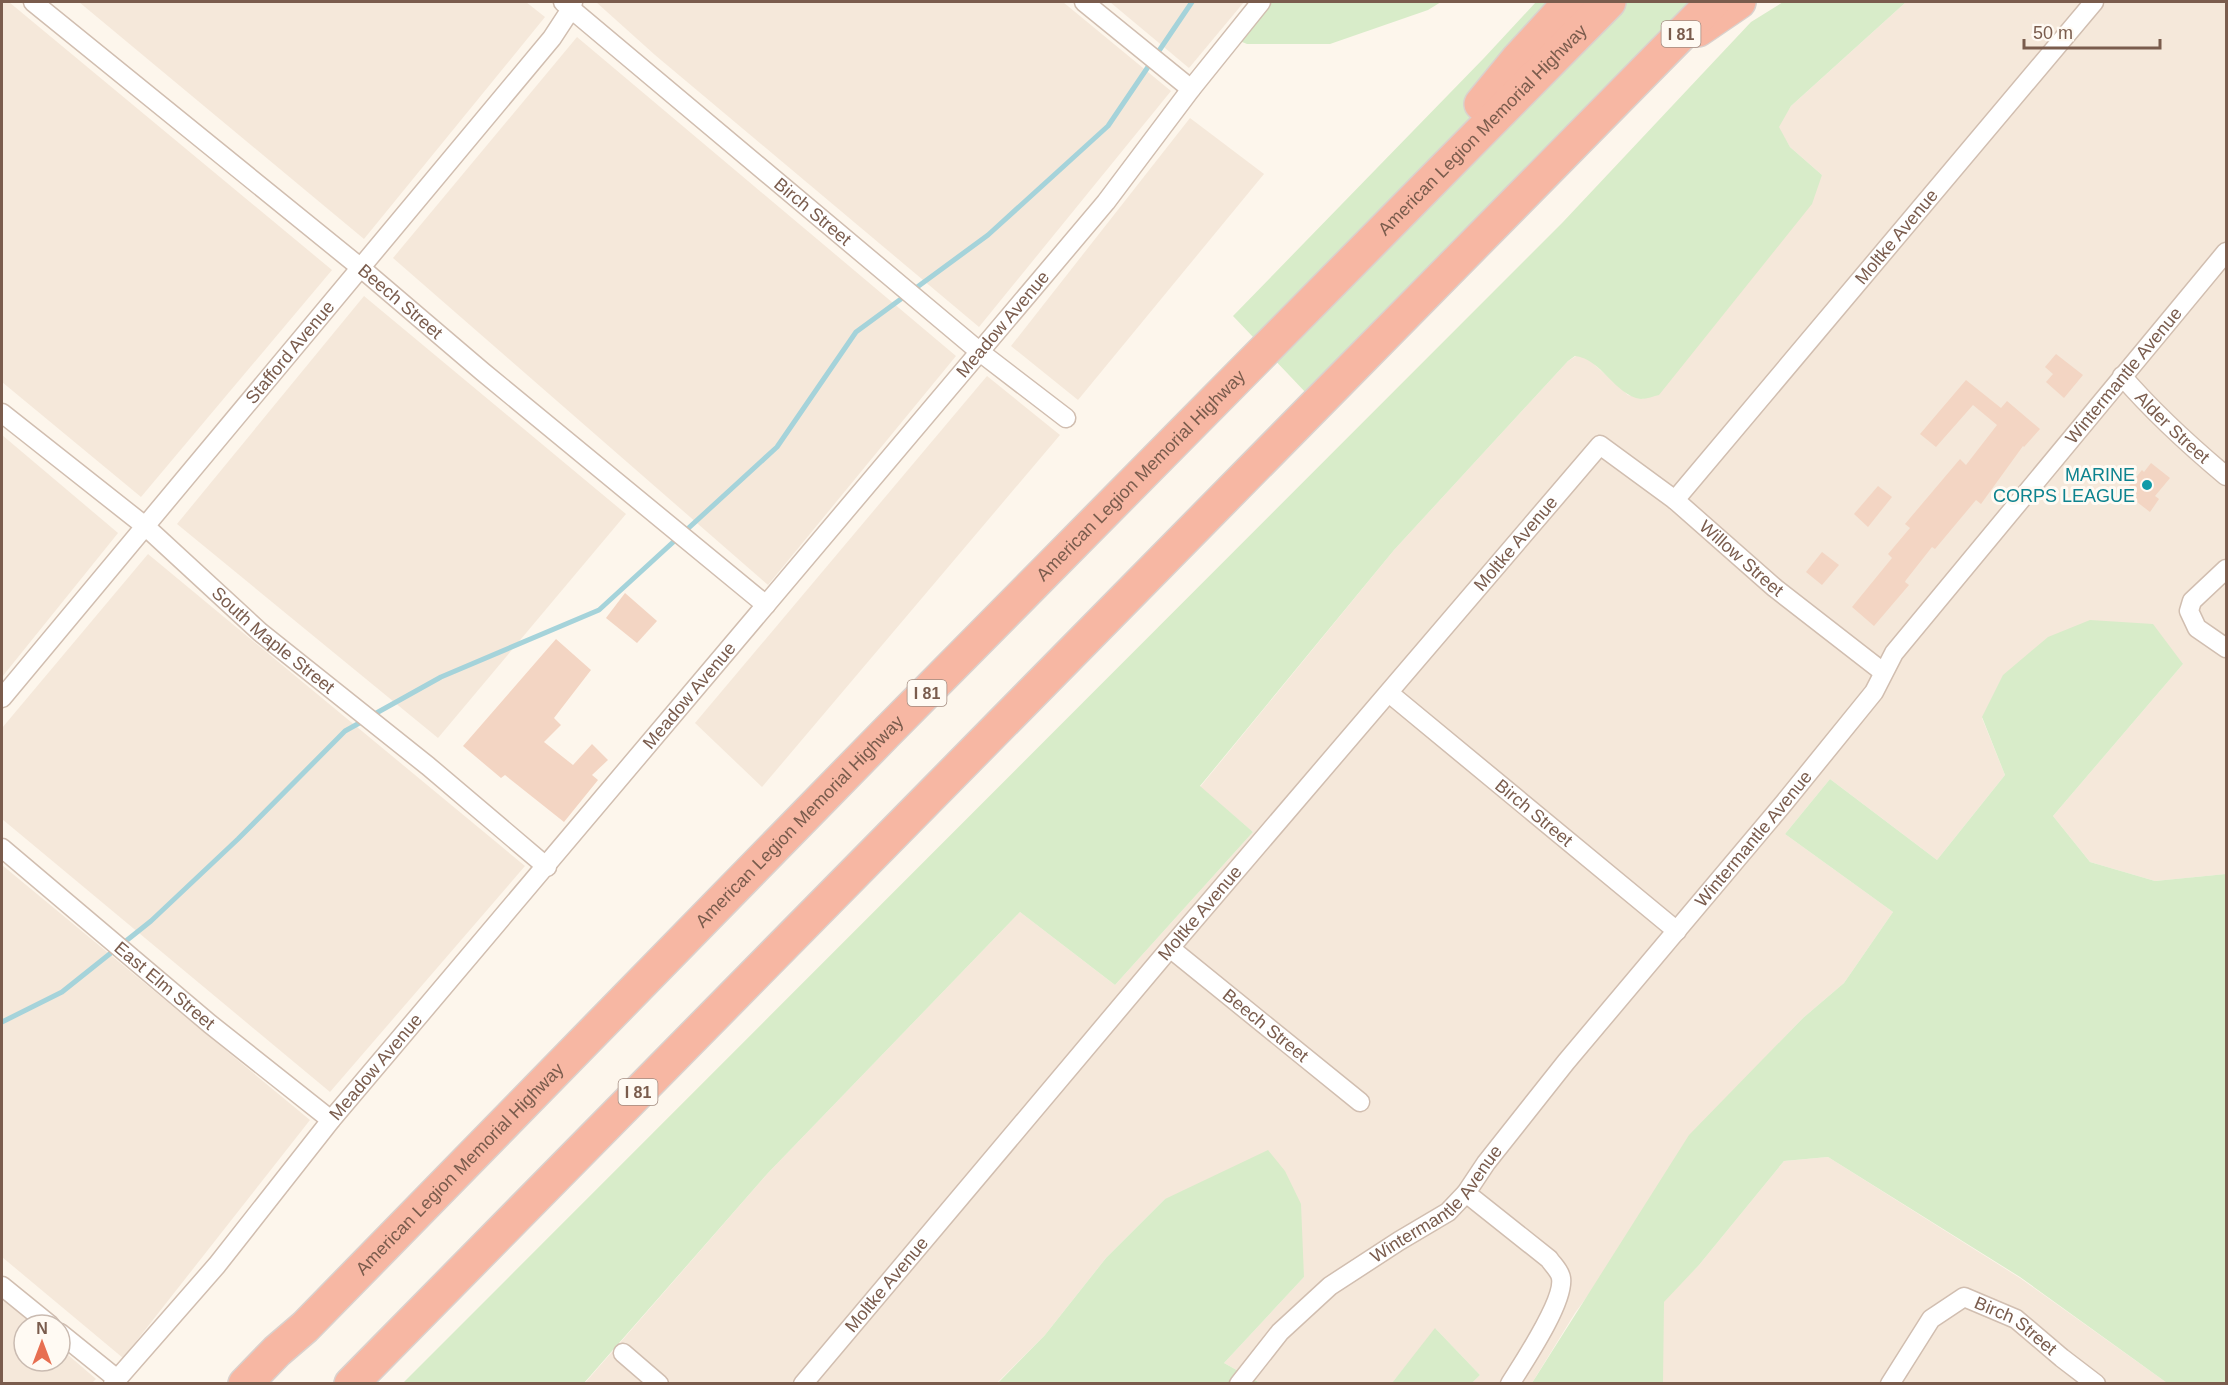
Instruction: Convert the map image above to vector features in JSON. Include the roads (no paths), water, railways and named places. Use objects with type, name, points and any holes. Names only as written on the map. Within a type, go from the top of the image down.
[{"type":"highway","points":[[1375,238],[1510,68],[1570,2]]},
{"type":"highway","name":"American Legion Memorial Highway","points":[[245,1383],[304,1327],[1609,2]]},
{"type":"highway","name":"I 81","points":[[351,1383],[1713,2]]},
{"type":"highway","points":[[1648,67],[1738,2]]},
{"type":"street","name":"Beech Street","points":[[33,2],[361,268],[483,372],[766,605]]},
{"type":"street","points":[[1084,2],[1191,88]]},
{"type":"street","name":"Meadow Avenue","points":[[115,1381],[217,1265],[332,1120],[1106,202],[1191,88],[1261,2]]},
{"type":"street","name":"Moltke Avenue","points":[[1675,500],[2094,2]]},
{"type":"street","name":"Stafford Avenue","points":[[2,698],[552,38],[569,4]]},
{"type":"street","name":"Birch Street","points":[[569,4],[980,352],[1066,418]]},
{"type":"street","name":"Wintermantle Avenue","points":[[1239,1383],[1280,1332],[1330,1286],[1448,1212],[1466,1193],[1486,1163],[1566,1062],[1874,692],[1894,653],[2226,252]]},
{"type":"street","name":"Alder Street","points":[[2122,376],[2188,444],[2226,476]]},
{"type":"street","name":"South Maple Street","points":[[2,413],[145,526],[260,632],[428,766],[547,867]]},
{"type":"street","name":"Moltke Avenue","points":[[803,1383],[1170,948],[1600,445]]},
{"type":"street","name":"Willow Street","points":[[1600,445],[1675,500],[1774,588],[1883,672]]},
{"type":"street","points":[[2226,569],[2192,601],[2189,611],[2197,628],[2226,647]]},
{"type":"street","name":"Birch Street","points":[[1389,693],[1677,931]]},
{"type":"street","name":"East Elm Street","points":[[2,848],[210,1024],[332,1120]]},
{"type":"street","name":"Beech Street","points":[[1170,948],[1360,1102]]},
{"type":"street","points":[[1466,1193],[1549,1259],[1559,1271],[1561,1279],[1555,1307],[1510,1383]]},
{"type":"street","points":[[2,1286],[35,1313]]},
{"type":"street","name":"Birch Street","points":[[1890,1383],[1931,1319],[1964,1297],[2016,1319],[2096,1383]]},
{"type":"street","points":[[72,1343],[115,1381]]},
{"type":"street","points":[[622,1353],[659,1383]]},
{"type":"waterway","points":[[371,716],[441,677],[599,610],[777,447],[856,332],[988,235],[1108,126],[1192,2]]},
{"type":"waterway","points":[[2,1022],[62,992],[151,921],[238,839],[345,731],[363,721]]},
{"type":"place","name":"MARINE CORPS LEAGUE","points":[[2147,485]]}]
